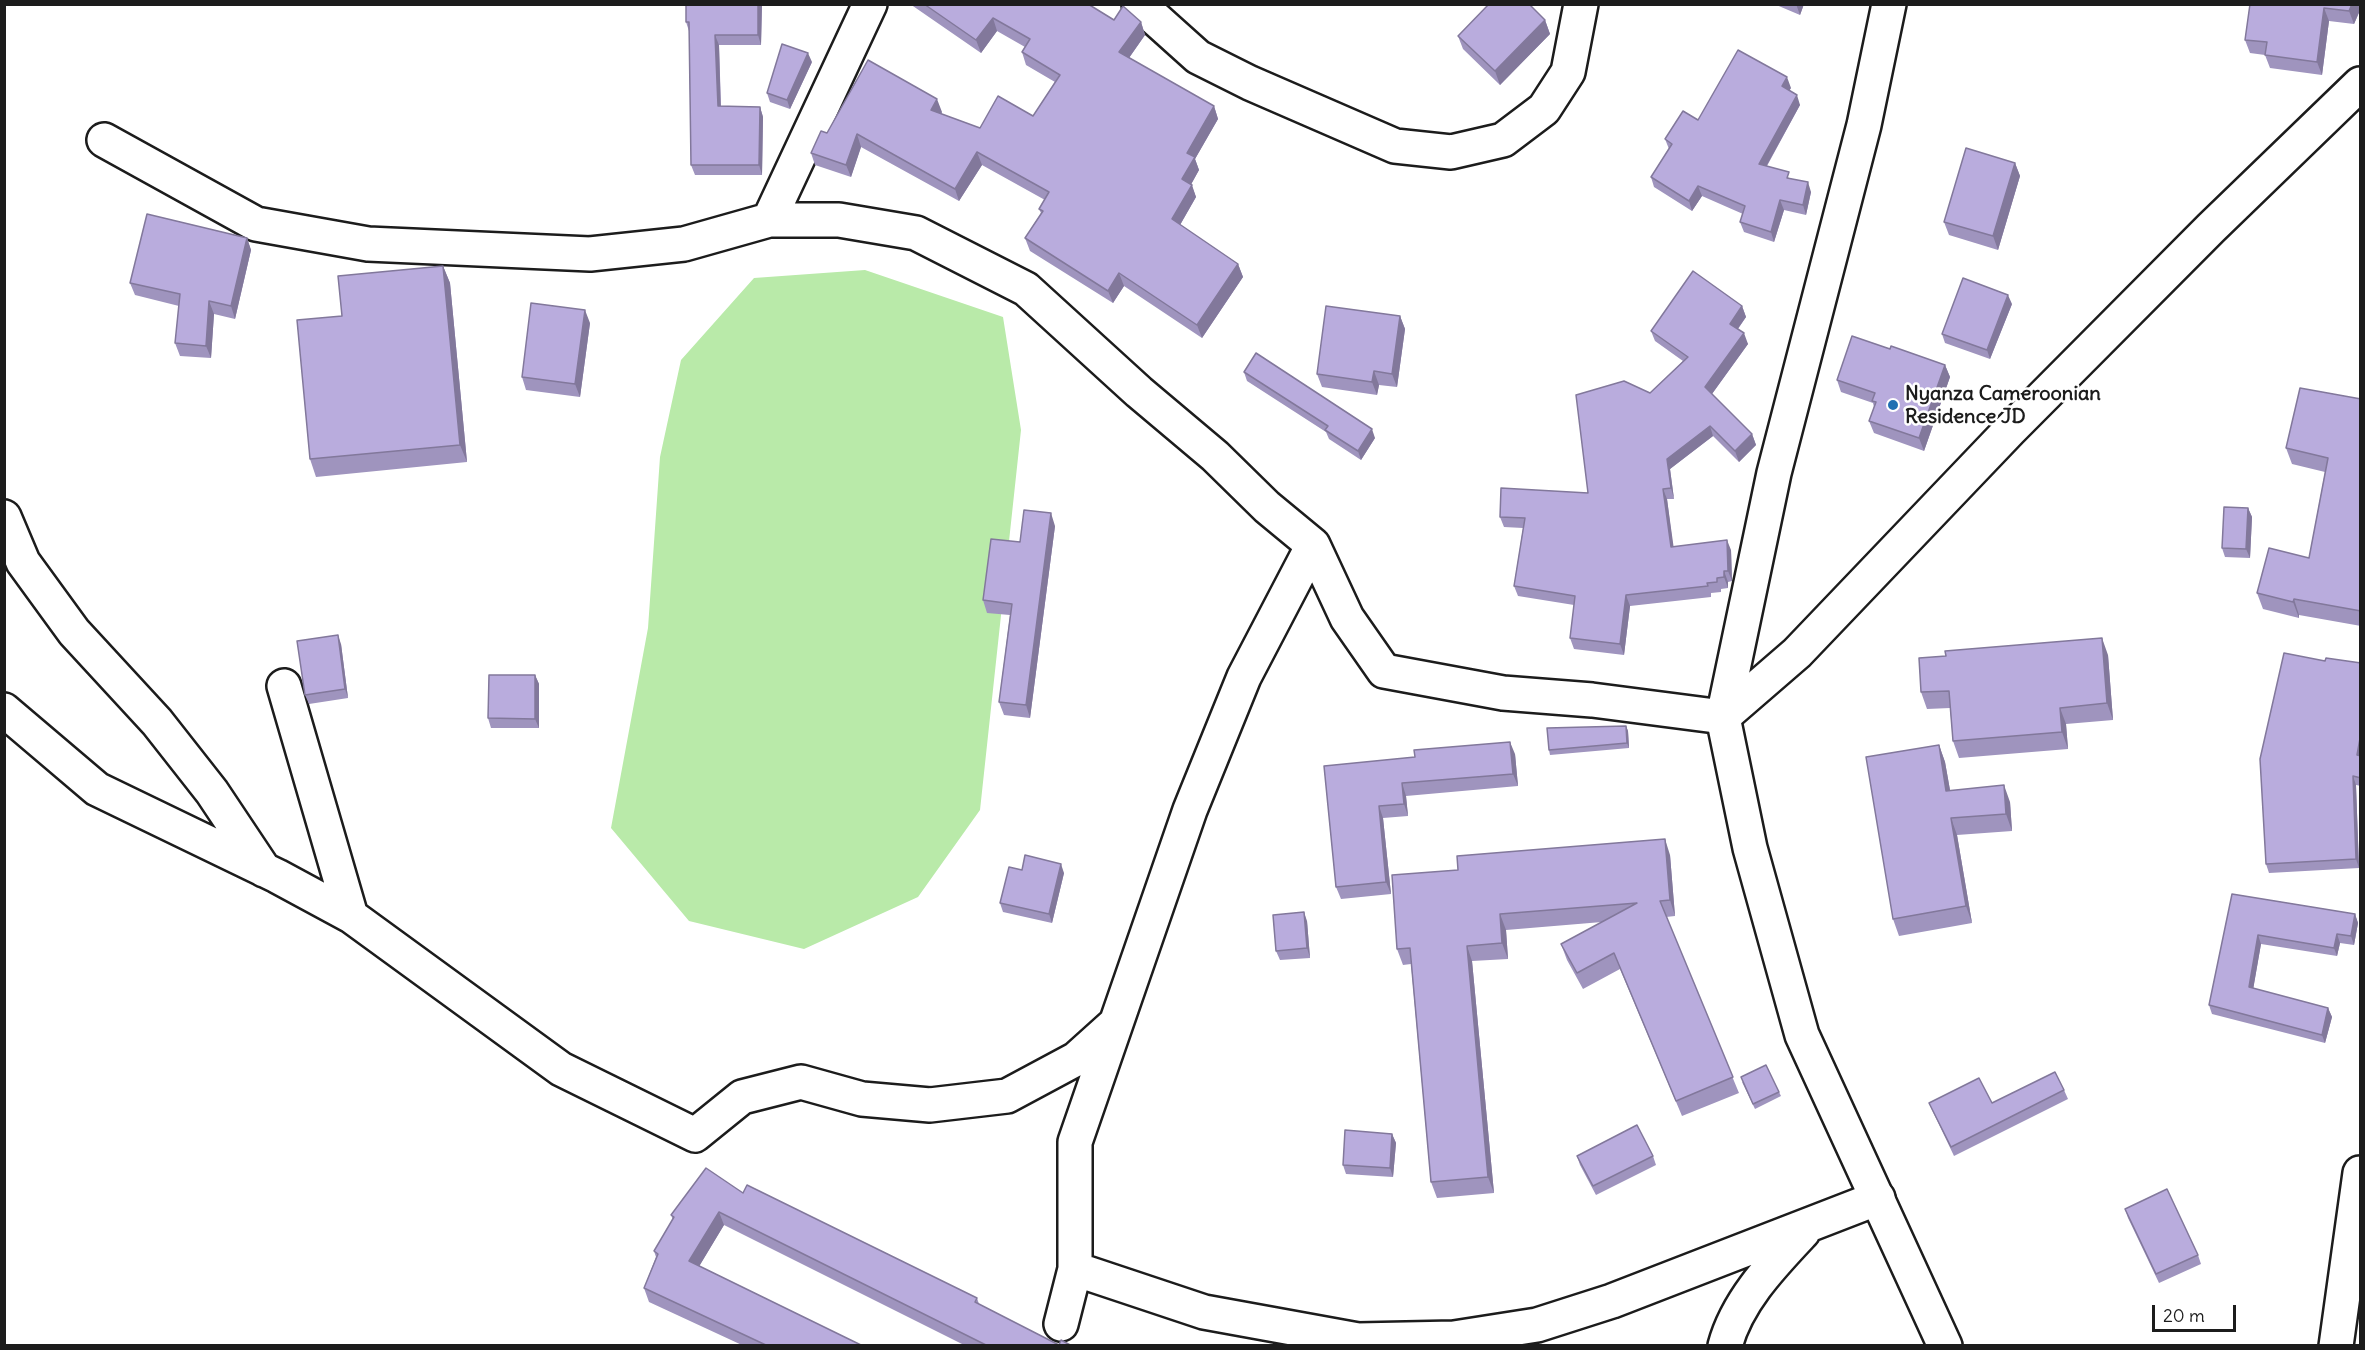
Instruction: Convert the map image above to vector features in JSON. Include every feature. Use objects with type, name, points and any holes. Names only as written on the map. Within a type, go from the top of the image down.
[{"type":"street","points":[[770,220],[870,4]]},
{"type":"street","points":[[1139,4],[1198,57],[1250,83],[1395,146],[1451,152],[1503,140],[1544,109],[1568,72],[1581,4]]},
{"type":"street","points":[[1889,4],[1864,125],[1774,473],[1723,717],[1750,848],[1802,1035],[1945,1346]]},
{"type":"street","points":[[104,140],[256,224],[368,244],[590,254],[684,244],[770,220],[839,220],[916,233],[1026,289],[1139,392],[1215,456],[1267,507],[1313,545],[1347,618],[1384,671],[1503,693],[1592,700],[1723,717],[1797,653],[2027,413],[2211,228],[2361,84]]},
{"type":"street","points":[[4,517],[23,562],[74,632],[157,722],[212,792],[264,870]]},
{"type":"street","points":[[1061,1324],[1075,1269],[1075,1142],[1190,810],[1244,677],[1313,545]]},
{"type":"street","points":[[284,686],[351,916]]},
{"type":"street","points":[[4,710],[96,789],[264,870],[351,916],[561,1069],[695,1135],[742,1097],[801,1082],[862,1099],[930,1105],[1007,1096],[1076,1059],[1116,1023]]},
{"type":"street","points":[[2336,1346],[2361,1173]]},
{"type":"street","points":[[1075,1269],[1204,1312],[1358,1340],[1454,1338],[1537,1324],[1612,1301],[1878,1198]]},
{"type":"street","points":[[1725,1346],[1729,1330],[1764,1273],[1811,1224]]},
{"type":"green space","points":[[865,270],[1003,317],[1021,430],[980,810],[918,897],[804,949],[689,921],[611,828],[648,628],[660,457],[681,360],[754,278]]},
{"type":"building","points":[[686,4],[758,4],[758,35],[715,35],[718,106],[760,107],[759,165],[691,165],[689,22],[686,22]]},
{"type":"building","points":[[924,4],[1088,4],[1114,20],[1123,6],[1141,22],[1119,52],[1214,106],[1187,153],[1195,157],[1182,179],[1192,185],[1172,219],[1238,264],[1197,325],[1119,273],[1108,291],[1025,238],[1043,211],[1039,209],[1049,192],[977,152],[955,189],[857,134],[846,165],[811,153],[821,131],[827,133],[868,60],[937,99],[931,110],[980,128],[998,96],[1033,116],[1060,75],[1022,52],[1030,39],[993,18],[976,40]]},
{"type":"building","points":[[1489,4],[1529,4],[1545,20],[1495,71],[1458,36]]},
{"type":"building","points":[[2250,4],[2352,4],[2349,11],[2324,8],[2317,62],[2265,55],[2267,42],[2245,40]]},
{"type":"building","points":[[782,44],[808,53],[787,100],[767,93]]},
{"type":"building","points":[[1738,50],[1787,77],[1782,86],[1797,95],[1759,164],[1789,172],[1787,178],[1808,182],[1803,205],[1780,200],[1771,232],[1740,222],[1745,206],[1698,186],[1689,201],[1651,177],[1672,144],[1665,139],[1683,111],[1698,120]]},
{"type":"building","points":[[1966,148],[2015,163],[1993,236],[1944,222]]},
{"type":"building","points":[[147,214],[247,238],[231,306],[209,301],[206,346],[175,343],[180,294],[130,283]]},
{"type":"building","points":[[443,266],[460,445],[310,459],[297,320],[342,316],[338,276]]},
{"type":"building","points":[[1693,271],[1742,306],[1730,324],[1744,333],[1705,387],[1752,434],[1735,451],[1710,426],[1667,459],[1671,488],[1663,489],[1671,547],[1727,540],[1728,571],[1724,571],[1724,577],[1717,578],[1717,582],[1707,583],[1708,586],[1626,595],[1620,644],[1570,638],[1575,596],[1514,586],[1525,518],[1500,517],[1501,488],[1588,493],[1576,395],[1624,381],[1650,393],[1688,357],[1651,331]]},
{"type":"building","points":[[1963,278],[2008,295],[1987,350],[1942,334]]},
{"type":"building","points":[[531,303],[585,310],[575,384],[522,377]]},
{"type":"building","points":[[1326,306],[1400,316],[1392,374],[1374,371],[1372,382],[1317,374]]},
{"type":"building","points":[[1852,336],[1890,349],[1891,346],[1945,365],[1919,438],[1869,421],[1876,402],[1872,401],[1875,393],[1837,380]]},
{"type":"building","points":[[1256,353],[1372,429],[1358,451],[1325,430],[1328,426],[1244,372]]},
{"type":"building","points":[[2300,388],[2361,399],[2361,611],[2294,599],[2293,602],[2257,593],[2269,548],[2309,558],[2328,458],[2286,448]]},
{"type":"building","points":[[2224,507],[2248,508],[2246,549],[2222,548]]},
{"type":"building","points":[[1024,510],[1051,513],[1026,705],[999,702],[1012,604],[983,600],[991,539],[1020,542]]},
{"type":"building","points":[[338,635],[345,689],[305,695],[297,641]]},
{"type":"building","points":[[2102,638],[2107,703],[2060,708],[2062,732],[1953,741],[1949,691],[1921,692],[1919,658],[1946,656],[1945,651]]},
{"type":"building","points":[[2284,653],[2325,661],[2326,658],[2361,663],[2361,733],[2357,755],[2361,756],[2361,778],[2353,776],[2356,859],[2266,864],[2260,759]]},
{"type":"building","points":[[489,675],[535,675],[535,719],[488,718]]},
{"type":"building","points":[[1626,726],[1627,743],[1549,750],[1547,728]]},
{"type":"building","points":[[1510,742],[1513,774],[1402,783],[1404,804],[1379,806],[1386,882],[1336,887],[1324,766],[1415,757],[1414,750]]},
{"type":"building","points":[[1939,745],[1946,791],[2004,785],[2006,814],[1951,818],[1966,906],[1893,919],[1866,757]]},
{"type":"building","points":[[1665,839],[1670,900],[1660,901],[1733,1077],[1676,1101],[1614,953],[1577,973],[1561,944],[1637,903],[1500,914],[1502,943],[1467,946],[1488,1177],[1431,1182],[1410,948],[1397,949],[1392,875],[1458,870],[1457,856]]},
{"type":"building","points":[[1025,855],[1061,864],[1049,914],[1000,903],[1009,867],[1022,870]]},
{"type":"building","points":[[2232,894],[2355,914],[2351,936],[2337,934],[2334,948],[2258,935],[2249,987],[2328,1008],[2322,1035],[2209,1005]]},
{"type":"building","points":[[1304,912],[1307,948],[1276,951],[1273,915]]},
{"type":"building","points":[[1766,1065],[1779,1092],[1753,1104],[1741,1077]]},
{"type":"building","points":[[2055,1072],[2064,1090],[1951,1147],[1929,1103],[1979,1078],[1992,1103]]},
{"type":"building","points":[[1637,1125],[1653,1156],[1593,1186],[1577,1156]]},
{"type":"building","points":[[1345,1130],[1392,1134],[1390,1168],[1343,1165]]},
{"type":"building","points":[[706,1168],[743,1193],[747,1185],[977,1298],[975,1302],[1059,1345],[1061,1340],[1072,1346],[988,1346],[719,1212],[689,1261],[863,1346],[768,1346],[644,1288],[658,1254],[654,1251],[674,1217],[671,1215]]},
{"type":"building","points":[[2167,1189],[2198,1255],[2156,1274],[2125,1209]]},
{"type":"place","name":"Nyanza Cameroonian Residence JD","points":[[1893,405]]}]
